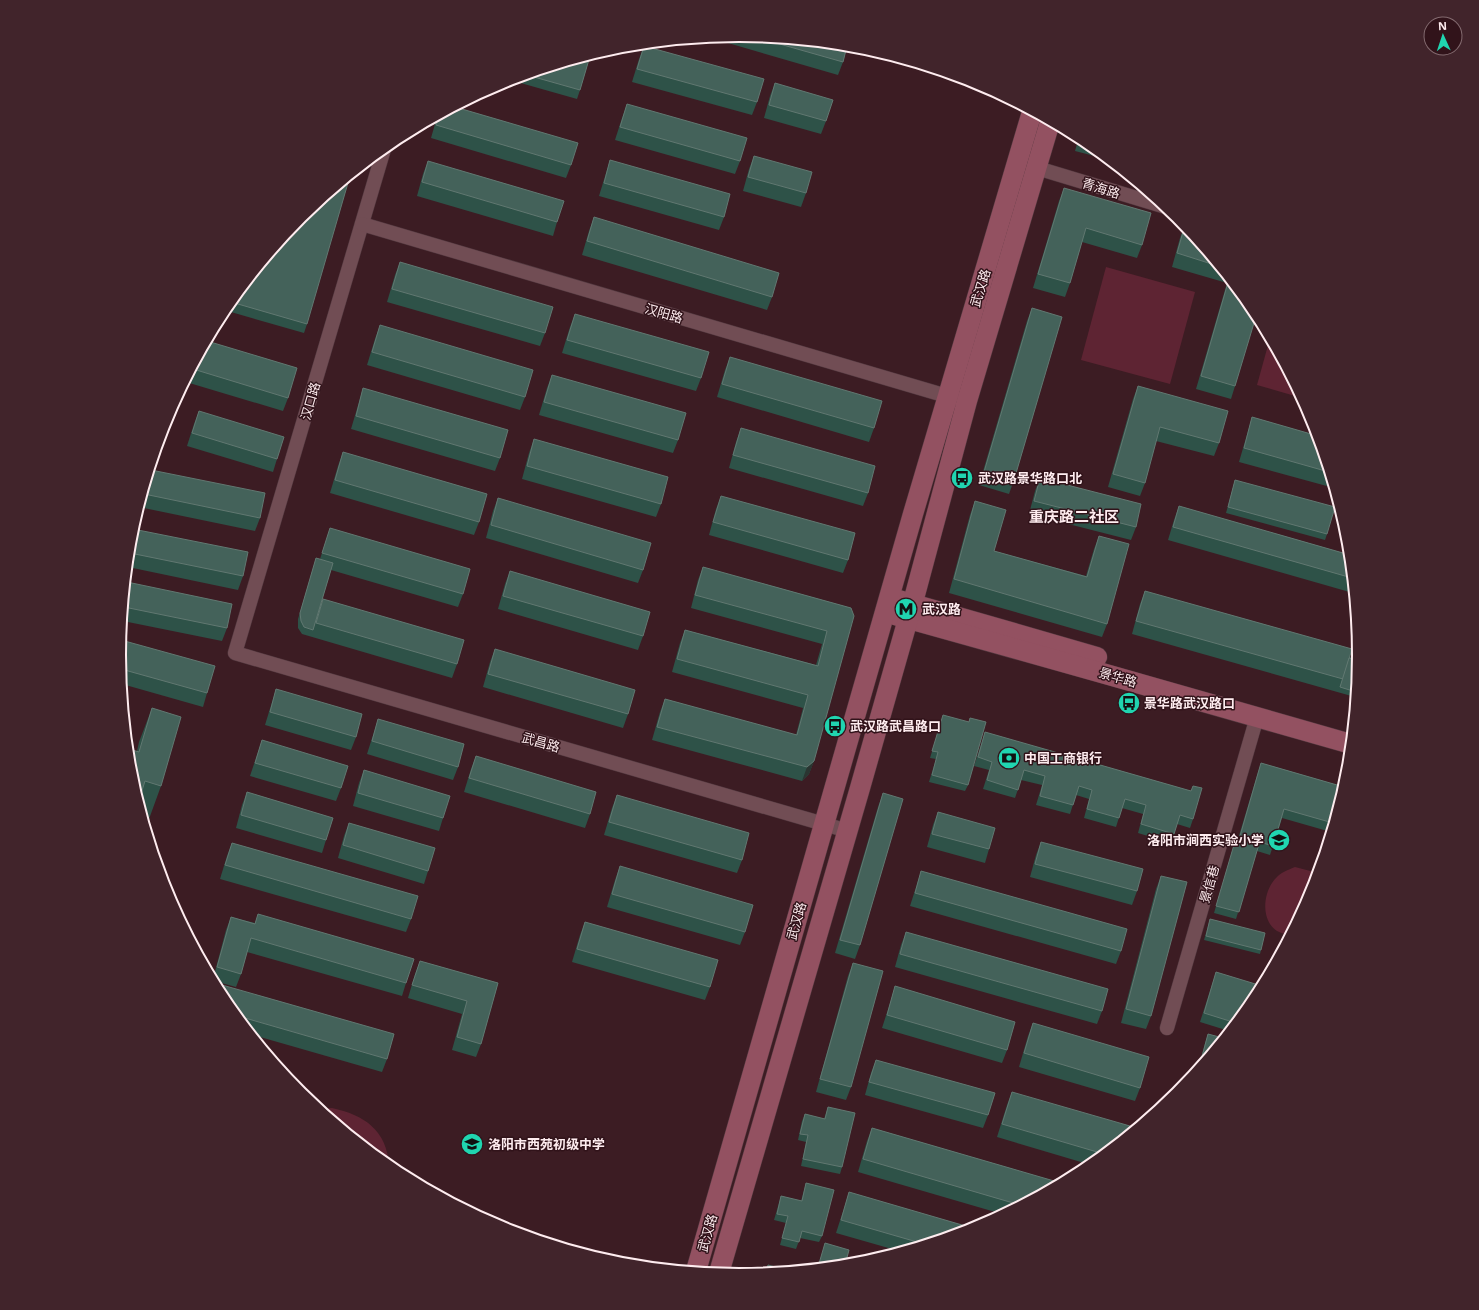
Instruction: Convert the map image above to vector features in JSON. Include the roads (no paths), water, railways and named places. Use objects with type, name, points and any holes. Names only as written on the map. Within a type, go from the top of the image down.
[{"type":"main road","name":"武汉路","points":[[721,1268],[848,831],[910,611],[957,399],[1031,116]]},
{"type":"main road","name":"武汉路","points":[[697,1267],[887,605],[1037,168],[1049,126]]},
{"type":"main road","name":"景华路","points":[[887,605],[1348,729]]},
{"type":"main road","name":"景华路","points":[[910,611],[1257,717],[1346,743]]},
{"type":"street","name":"汉口路","points":[[235,653],[381,158]]},
{"type":"street","name":"青海路","points":[[1037,168],[1154,203]]},
{"type":"street","name":"汉阳路","points":[[362,224],[957,399]]},
{"type":"street","name":"武昌路","points":[[235,653],[848,831]]},
{"type":"street","name":"景信巷","points":[[1167,1028],[1257,717]]},
{"type":"place","name":"武汉路景华路口北","points":[[962,478]]},
{"type":"place","name":"武汉路","points":[[906,609]]},
{"type":"place","name":"景华路武汉路口","points":[[1129,703]]},
{"type":"place","name":"武汉路武昌路口","points":[[835,726]]},
{"type":"place","name":"中国工商银行","points":[[1009,758]]},
{"type":"place","name":"洛阳市涧西实验小学","points":[[1279,840]]},
{"type":"place","name":"洛阳市西苑初级中学","points":[[472,1144]]},
{"type":"district","name":"重庆路二社区","points":[[1074,517]]}]
